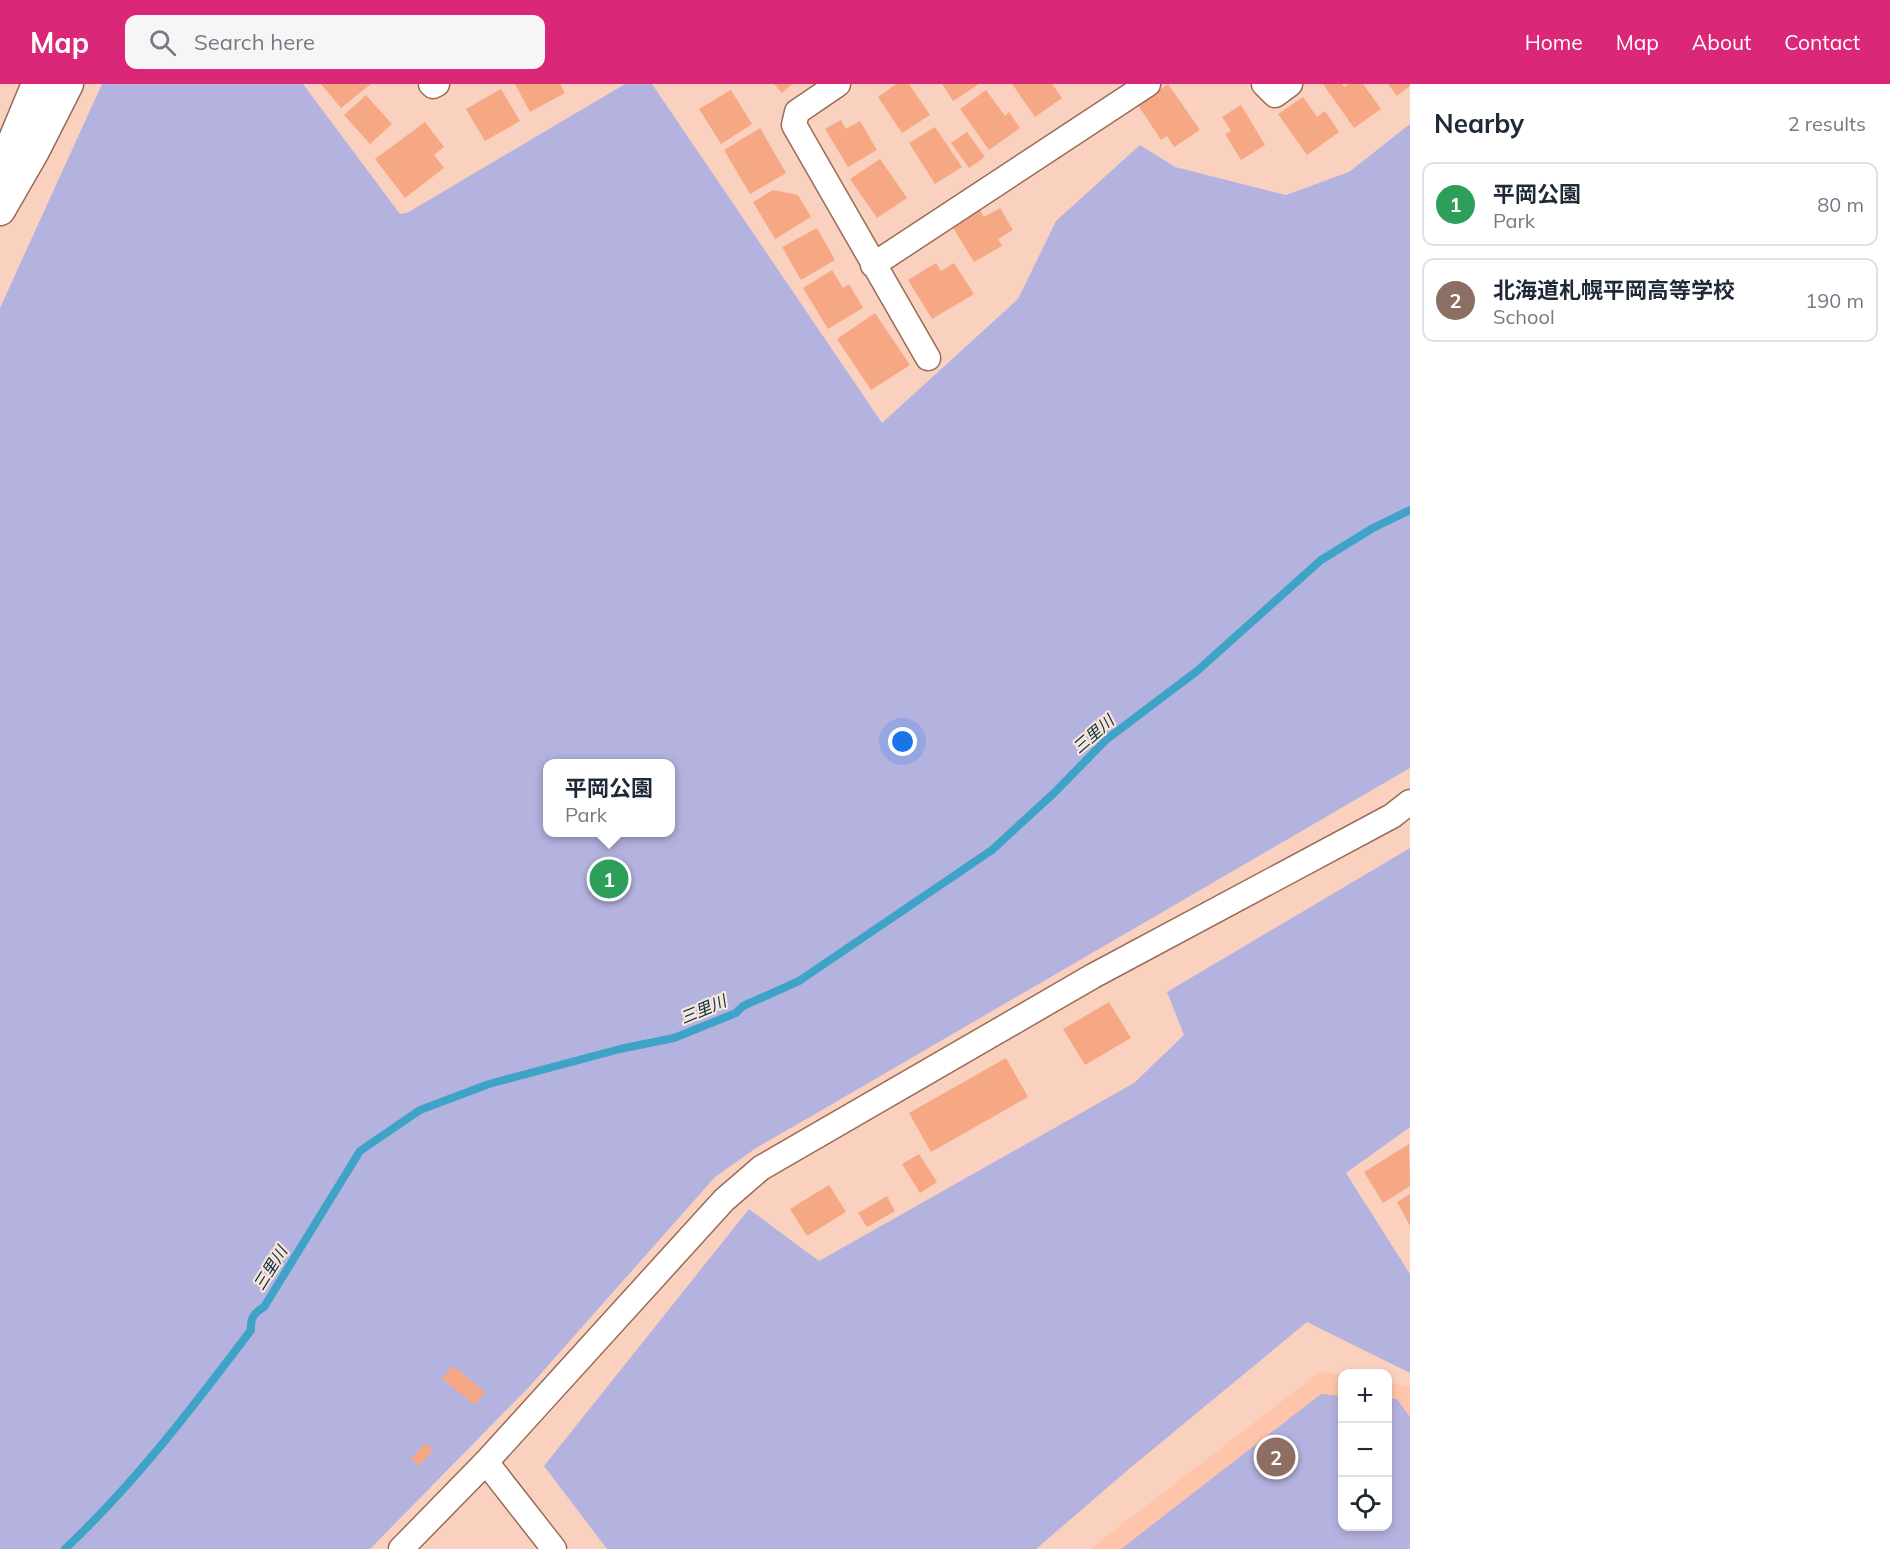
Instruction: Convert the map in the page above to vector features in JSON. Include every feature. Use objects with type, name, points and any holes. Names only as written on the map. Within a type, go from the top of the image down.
[{"type":"street","points":[[0,173],[37,84]]},
{"type":"street","points":[[0,210],[34,151],[68,84]]},
{"type":"street","points":[[431,84],[433,86],[436,84]]},
{"type":"street","points":[[838,84],[797,112],[794,125],[928,358]]},
{"type":"street","points":[[873,265],[1148,84]]},
{"type":"street","points":[[1264,84],[1275,95],[1290,84]]},
{"type":"street","points":[[401,1549],[486,1462],[724,1200],[761,1168],[1093,976],[1392,816],[1410,802]]},
{"type":"street","points":[[486,1462],[554,1549]]},
{"type":"shaded area","points":[[102,84],[303,84],[400,214],[407,213],[625,84],[652,84],[882,423],[1018,299],[1056,221],[1140,145],[1175,167],[1286,195],[1349,172],[1410,124],[1410,768],[756,1148],[715,1177],[529,1387],[370,1549],[0,1549],[0,308]]},
{"type":"shaded area","points":[[1410,848],[1410,1127],[1346,1173],[1410,1274],[1410,1373],[1307,1322],[1036,1549],[607,1549],[544,1466],[749,1209],[819,1261],[1134,1083],[1184,1035],[1167,992]]},
{"type":"shaded area","points":[[1321,1371],[1338,1374],[1338,1531],[1392,1531],[1392,1384],[1410,1387],[1410,1549],[1090,1549]]},
{"type":"shaded area","points":[[1321,1394],[1338,1396],[1338,1531],[1392,1531],[1392,1398],[1397,1399],[1410,1417],[1410,1549],[1121,1549]]},
{"type":"building","points":[[321,84],[371,84],[341,108]]},
{"type":"building","points":[[515,84],[560,84],[565,93],[530,112]]},
{"type":"building","points":[[774,84],[792,84],[782,93]]},
{"type":"building","points":[[896,84],[909,84],[930,115],[902,133],[878,97]]},
{"type":"building","points":[[942,84],[979,84],[953,101]]},
{"type":"building","points":[[1012,84],[1052,84],[1062,98],[1035,117]]},
{"type":"building","points":[[1168,84],[1200,130],[1174,147],[1167,136],[1161,140],[1138,105]]},
{"type":"building","points":[[1323,84],[1342,84],[1344,87],[1349,84],[1363,84],[1381,109],[1354,128]]},
{"type":"building","points":[[1388,84],[1410,84],[1410,86],[1397,96]]},
{"type":"building","points":[[501,89],[520,121],[485,141],[466,109]]},
{"type":"building","points":[[731,90],[752,124],[721,144],[699,109]]},
{"type":"building","points":[[986,90],[1005,116],[1009,112],[1020,128],[989,150],[960,109]]},
{"type":"building","points":[[366,95],[392,124],[370,144],[344,115]]},
{"type":"building","points":[[1303,97],[1317,117],[1325,111],[1339,132],[1307,155],[1278,114]]},
{"type":"building","points":[[1241,105],[1265,145],[1241,160],[1225,134],[1231,131],[1222,117]]},
{"type":"building","points":[[841,120],[846,129],[860,121],[877,150],[848,167],[825,129]]},
{"type":"building","points":[[425,122],[444,147],[434,155],[444,168],[405,198],[375,159]]},
{"type":"building","points":[[935,127],[962,167],[935,184],[909,143]]},
{"type":"building","points":[[760,128],[786,173],[750,194],[724,150]]},
{"type":"building","points":[[967,132],[985,157],[969,168],[951,143]]},
{"type":"building","points":[[880,159],[907,198],[877,218],[850,179]]},
{"type":"building","points":[[773,190],[798,195],[811,217],[775,239],[753,202]]},
{"type":"building","points":[[1000,208],[1013,230],[998,239],[1002,246],[974,262],[952,226],[980,210],[984,217]]},
{"type":"building","points":[[817,228],[835,260],[801,280],[782,247]]},
{"type":"building","points":[[936,263],[941,271],[954,263],[974,294],[932,319],[908,280]]},
{"type":"building","points":[[832,270],[843,288],[849,284],[863,308],[828,329],[803,288]]},
{"type":"building","points":[[875,313],[910,365],[871,390],[837,339]]},
{"type":"building","points":[[1109,1002],[1131,1038],[1085,1065],[1063,1029]]},
{"type":"building","points":[[1006,1058],[1028,1097],[931,1152],[909,1113]]},
{"type":"building","points":[[1409,1144],[1410,1186],[1383,1203],[1364,1172]]},
{"type":"building","points":[[919,1154],[937,1182],[920,1193],[902,1164]]},
{"type":"building","points":[[829,1185],[846,1212],[807,1236],[790,1209]]},
{"type":"building","points":[[1410,1194],[1410,1226],[1397,1202]]},
{"type":"building","points":[[887,1196],[895,1211],[867,1227],[858,1213]]},
{"type":"building","points":[[453,1366],[485,1392],[475,1405],[442,1379]]},
{"type":"building","points":[[425,1443],[433,1450],[419,1466],[411,1459]]},
{"type":"waterway","name":"三里川","points":[[65,1549],[139,1471],[185,1416],[251,1330],[253,1316],[264,1307],[360,1151],[420,1110],[489,1084],[620,1049],[674,1038],[736,1013],[743,1006],[799,981],[992,850],[1054,793],[1107,739],[1197,671],[1321,560],[1373,528],[1410,510]]},
{"type":"place","name":"平岡公園","points":[[609,879]]},
{"type":"place","name":"北海道札幌平岡高等学校","points":[[1276,1457]]}]
